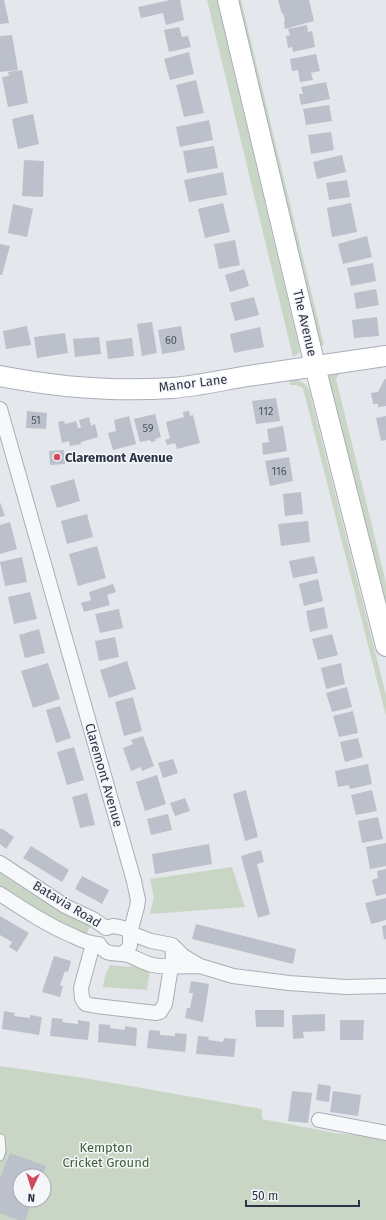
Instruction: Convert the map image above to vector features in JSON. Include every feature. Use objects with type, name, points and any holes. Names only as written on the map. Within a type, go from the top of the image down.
[{"type":"street","name":"The Avenue","points":[[228,0],[315,366],[386,646]]},
{"type":"street","name":"Manor Lane","points":[[0,376],[46,384],[86,388],[128,390],[174,388],[386,356]]},
{"type":"street","name":"Claremont Avenue","points":[[0,409],[134,881],[138,900],[136,914],[130,933]]},
{"type":"street","name":"Batavia Road","points":[[0,863],[65,906],[93,918],[106,928],[113,926],[119,927],[126,929],[130,933],[152,941],[172,945],[183,956],[200,966],[233,976],[273,982],[346,987],[386,986]]},
{"type":"street","name":"Batavia Road","points":[[0,894],[55,928],[96,944],[102,950],[107,952],[122,954],[152,965],[171,967],[200,966]]},
{"type":"street","points":[[106,928],[100,935],[96,944],[81,988],[82,998],[84,1002],[89,1005],[160,1012],[165,1004],[173,957],[172,945]]},
{"type":"street","points":[[122,954],[128,949],[130,944],[130,933]]},
{"type":"street","points":[[319,1120],[386,1133]]},
{"type":"lane","points":[[0,1157],[2,1151],[1,1138]]},
{"type":"green space","points":[[207,0],[217,0],[300,352],[293,357]]},
{"type":"green space","points":[[234,0],[241,0],[324,345],[318,346]]},
{"type":"green space","points":[[342,370],[336,379],[386,583],[386,622],[328,376],[330,373]]},
{"type":"green space","points":[[289,378],[301,381],[309,390],[386,695],[386,716],[303,388],[296,385],[290,385]]},
{"type":"green space","points":[[0,864],[93,919],[84,941],[0,893]]},
{"type":"green space","points":[[232,867],[245,907],[150,914],[154,897],[150,879]]},
{"type":"green space","points":[[136,964],[150,969],[147,990],[103,987],[105,976],[110,965],[128,967]]},
{"type":"green space","name":"Kempton Cricket Ground","points":[[0,1066],[84,1078],[262,1109],[262,1119],[335,1133],[355,1135],[365,1124],[386,1128],[386,1220],[0,1220]]},
{"type":"building","points":[[0,0],[4,0],[9,23],[0,24]]},
{"type":"building","points":[[170,0],[180,0],[184,20],[166,25],[163,13],[141,18],[138,7]]},
{"type":"building","points":[[278,0],[309,0],[314,21],[285,29],[285,21]]},
{"type":"building","points":[[307,25],[308,32],[312,31],[315,47],[293,52],[292,47],[288,48],[286,36],[290,35],[288,29]]},
{"type":"building","points":[[179,27],[182,37],[188,36],[191,47],[169,52],[164,30]]},
{"type":"building","points":[[12,35],[18,70],[0,72],[0,36]]},
{"type":"building","points":[[189,52],[194,74],[170,80],[164,59]]},
{"type":"building","points":[[316,54],[320,71],[311,73],[313,80],[300,82],[298,70],[292,71],[290,59]]},
{"type":"building","points":[[22,70],[28,103],[8,107],[2,77],[9,76],[8,72]]},
{"type":"building","points":[[196,80],[204,113],[184,117],[176,85]]},
{"type":"building","points":[[326,82],[330,99],[301,105],[299,94],[303,94],[301,87]]},
{"type":"building","points":[[329,105],[332,121],[306,125],[303,109]]},
{"type":"building","points":[[33,114],[39,144],[18,149],[12,119]]},
{"type":"building","points":[[209,120],[213,140],[180,147],[176,127]]},
{"type":"building","points":[[331,132],[334,150],[311,154],[308,135]]},
{"type":"building","points":[[214,146],[218,168],[187,173],[183,151]]},
{"type":"building","points":[[342,155],[346,172],[317,179],[313,162]]},
{"type":"building","points":[[24,160],[44,161],[43,197],[22,196]]},
{"type":"building","points":[[223,172],[227,195],[189,202],[184,180]]},
{"type":"building","points":[[347,180],[350,197],[329,200],[326,183]]},
{"type":"building","points":[[223,203],[230,232],[205,238],[198,209]]},
{"type":"building","points":[[351,203],[357,232],[332,237],[327,208]]},
{"type":"building","points":[[13,204],[33,209],[27,237],[8,233]]},
{"type":"building","points":[[367,236],[372,257],[343,264],[338,244]]},
{"type":"building","points":[[235,240],[240,265],[219,269],[214,244]]},
{"type":"building","points":[[0,244],[10,246],[2,275],[0,275]]},
{"type":"building","points":[[373,263],[376,281],[351,286],[347,268]]},
{"type":"building","points":[[244,269],[249,286],[230,292],[225,275]]},
{"type":"building","points":[[376,289],[379,305],[356,309],[354,293]]},
{"type":"building","points":[[254,297],[259,315],[235,321],[230,303]]},
{"type":"building","points":[[377,317],[379,336],[354,338],[352,320]]},
{"type":"building","points":[[152,322],[157,353],[142,356],[137,324]]},
{"type":"building","points":[[27,326],[31,345],[6,349],[3,331]]},
{"type":"building","points":[[181,326],[185,350],[162,354],[158,330]]},
{"type":"building","points":[[260,327],[264,347],[234,353],[230,334]]},
{"type":"building","points":[[65,333],[68,353],[37,358],[34,337]]},
{"type":"building","points":[[99,337],[101,354],[75,357],[73,339]]},
{"type":"building","points":[[132,338],[134,356],[108,359],[106,341]]},
{"type":"building","points":[[386,379],[386,406],[378,407],[378,404],[373,404],[371,393],[378,392]]},
{"type":"building","points":[[276,398],[280,421],[256,424],[252,401]]},
{"type":"building","points":[[27,411],[47,413],[46,429],[26,428]]},
{"type":"building","points":[[189,411],[190,416],[193,415],[200,443],[177,449],[175,443],[167,445],[165,440],[170,438],[166,422],[184,417],[183,412]]},
{"type":"building","points":[[155,414],[161,437],[155,439],[156,441],[151,442],[150,440],[140,442],[134,419]]},
{"type":"building","points":[[129,416],[136,444],[113,450],[108,433],[116,431],[114,420]]},
{"type":"building","points":[[386,416],[386,440],[381,441],[376,418]]},
{"type":"building","points":[[89,417],[91,426],[95,424],[98,437],[81,442],[81,444],[70,446],[69,441],[62,443],[58,422],[64,421],[65,424],[76,421],[78,428],[81,428],[79,420]]},
{"type":"building","points":[[283,426],[287,451],[263,455],[262,443],[269,442],[267,429]]},
{"type":"building","name":"Claremont Avenue","points":[[64,450],[65,464],[50,465],[49,451]]},
{"type":"building","points":[[289,457],[293,481],[270,486],[265,461]]},
{"type":"building","points":[[74,479],[80,501],[57,508],[50,486]]},
{"type":"building","points":[[301,492],[303,514],[285,516],[283,494]]},
{"type":"building","points":[[0,502],[5,516],[0,517]]},
{"type":"building","points":[[87,514],[93,537],[67,544],[61,521]]},
{"type":"building","points":[[308,521],[310,542],[281,546],[278,524]]},
{"type":"building","points":[[10,522],[17,549],[0,554],[0,525]]},
{"type":"building","points":[[97,546],[106,578],[78,586],[69,554]]},
{"type":"building","points":[[314,556],[318,573],[293,578],[289,561]]},
{"type":"building","points":[[22,557],[27,582],[5,586],[0,562]]},
{"type":"building","points":[[318,579],[323,601],[304,606],[299,584]]},
{"type":"building","points":[[113,584],[116,592],[107,595],[110,605],[84,612],[81,603],[91,600],[89,592]]},
{"type":"building","points":[[30,592],[37,619],[14,624],[8,597]]},
{"type":"building","points":[[324,607],[328,628],[310,632],[306,611]]},
{"type":"building","points":[[119,609],[123,628],[100,633],[95,614]]},
{"type":"building","points":[[39,629],[45,653],[25,658],[19,635]]},
{"type":"building","points":[[332,634],[338,655],[318,660],[312,639]]},
{"type":"building","points":[[115,637],[119,657],[99,661],[95,641]]},
{"type":"building","points":[[127,661],[136,689],[109,698],[100,670]]},
{"type":"building","points":[[48,663],[60,699],[33,708],[21,671]]},
{"type":"building","points":[[341,663],[345,684],[326,689],[321,668]]},
{"type":"building","points":[[347,687],[352,707],[332,712],[326,693]]},
{"type":"building","points":[[133,697],[142,731],[124,736],[115,702]]},
{"type":"building","points":[[60,706],[71,738],[56,743],[46,710]]},
{"type":"building","points":[[353,711],[358,733],[339,737],[333,716]]},
{"type":"building","points":[[143,736],[154,766],[142,771],[141,767],[131,771],[123,748],[133,744],[131,740]]},
{"type":"building","points":[[358,738],[363,757],[345,762],[340,742]]},
{"type":"building","points":[[74,747],[84,780],[67,785],[57,752]]},
{"type":"building","points":[[173,759],[178,773],[163,778],[158,763]]},
{"type":"building","points":[[368,764],[372,784],[350,789],[349,785],[338,787],[335,771]]},
{"type":"building","points":[[157,775],[166,804],[145,811],[136,782]]},
{"type":"building","points":[[246,790],[258,837],[245,841],[233,794]]},
{"type":"building","points":[[372,790],[377,811],[356,815],[351,795]]},
{"type":"building","points":[[87,793],[95,825],[80,828],[72,797]]},
{"type":"building","points":[[185,798],[190,811],[175,816],[170,803]]},
{"type":"building","points":[[168,814],[172,830],[151,835],[147,819]]},
{"type":"building","points":[[378,817],[383,839],[362,843],[358,821]]},
{"type":"building","points":[[1,828],[14,837],[6,849],[0,844]]},
{"type":"building","points":[[386,843],[386,866],[370,869],[366,847]]},
{"type":"building","points":[[209,844],[212,864],[155,874],[152,854]]},
{"type":"building","points":[[31,846],[69,870],[62,882],[23,858]]},
{"type":"building","points":[[261,850],[264,862],[257,864],[270,914],[258,918],[241,856]]},
{"type":"building","points":[[386,869],[386,894],[376,896],[372,880],[378,878],[377,871]]},
{"type":"building","points":[[82,876],[109,890],[102,904],[75,889]]},
{"type":"building","points":[[386,898],[386,920],[371,924],[365,903]]},
{"type":"building","points":[[0,916],[29,933],[17,952],[9,947],[12,942],[0,935]]},
{"type":"building","points":[[196,924],[296,949],[293,964],[192,939]]},
{"type":"building","points":[[386,925],[386,939],[384,940],[382,926]]},
{"type":"building","points":[[54,956],[71,961],[68,972],[65,971],[60,985],[63,986],[60,997],[42,992]]},
{"type":"building","points":[[191,981],[209,984],[203,1022],[185,1018],[187,1008],[190,1008],[193,993],[189,993]]},
{"type":"building","points":[[255,1010],[284,1010],[284,1027],[256,1027]]},
{"type":"building","points":[[4,1011],[15,1013],[14,1016],[30,1018],[30,1015],[42,1017],[39,1035],[2,1029]]},
{"type":"building","points":[[325,1014],[325,1031],[303,1032],[304,1038],[293,1039],[292,1015]]},
{"type":"building","points":[[52,1018],[63,1019],[62,1022],[78,1024],[78,1020],[90,1022],[88,1040],[50,1036]]},
{"type":"building","points":[[340,1020],[364,1020],[363,1040],[340,1040]]},
{"type":"building","points":[[99,1024],[110,1025],[110,1028],[125,1030],[125,1026],[137,1028],[136,1046],[98,1042]]},
{"type":"building","points":[[149,1030],[160,1031],[160,1035],[175,1036],[175,1033],[187,1034],[185,1052],[147,1048]]},
{"type":"building","points":[[198,1036],[209,1037],[208,1040],[223,1042],[224,1038],[236,1039],[234,1057],[196,1054]]},
{"type":"building","points":[[318,1084],[331,1086],[329,1102],[316,1100]]},
{"type":"building","points":[[292,1091],[312,1093],[308,1123],[288,1121]]},
{"type":"building","points":[[333,1091],[361,1095],[358,1116],[330,1112]]},
{"type":"building","points":[[10,1153],[46,1166],[45,1168],[12,1168],[12,1208],[30,1208],[25,1220],[18,1220],[0,1213],[0,1178]]},
{"type":"place","name":"Claremont Avenue","points":[[57,457]]}]
